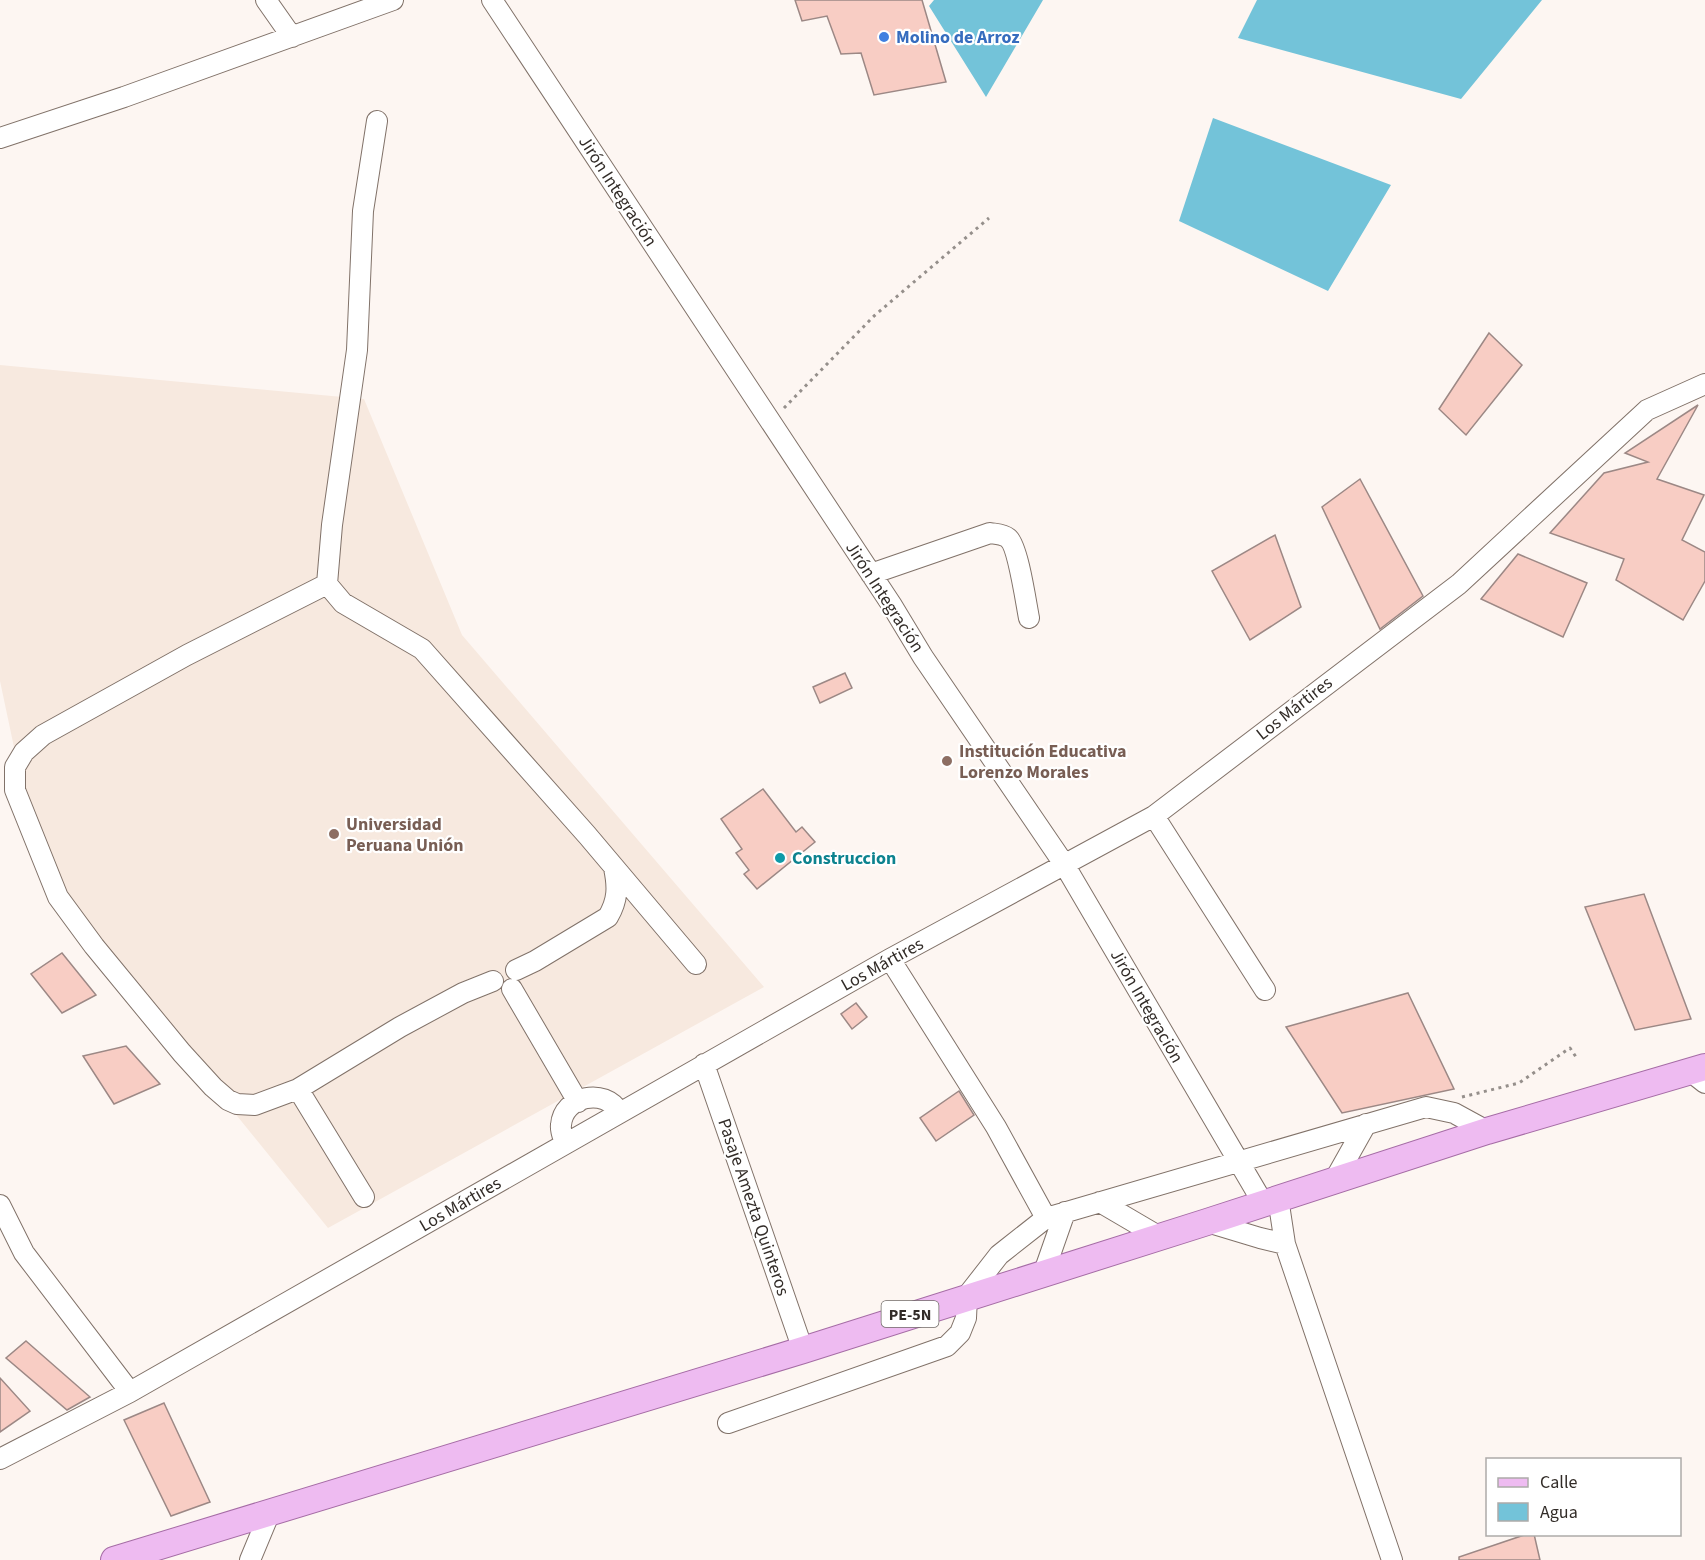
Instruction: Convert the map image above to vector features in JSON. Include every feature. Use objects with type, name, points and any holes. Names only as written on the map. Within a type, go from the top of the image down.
[{"type":"main road","name":"PE-5N","points":[[114,1560],[802,1350],[1487,1131],[1700,1074]]},
{"type":"street","points":[[266,0],[292,37]]},
{"type":"street","points":[[0,138],[124,97],[393,0]]},
{"type":"street","name":"Jirón Integración","points":[[492,0],[871,574],[923,657],[1064,864],[1238,1161],[1271,1201]]},
{"type":"street","points":[[377,121],[363,211],[357,350],[332,525],[327,584],[344,603],[422,649],[587,835],[696,964]]},
{"type":"street","name":"Los Mártires","points":[[0,1459],[130,1392],[890,959],[1154,816],[1459,584],[1647,410],[1705,384]]},
{"type":"street","points":[[871,574],[990,533],[1000,534],[1009,538],[1015,550],[1029,618]]},
{"type":"street","points":[[327,584],[187,655],[43,735],[24,752],[15,767],[15,789],[58,897],[94,946],[182,1053],[213,1087],[228,1100],[237,1104],[255,1105],[298,1089],[400,1027],[463,993],[493,981],[495,970],[500,966],[511,966],[514,980],[578,1102]]},
{"type":"street","points":[[1154,816],[1265,990]]},
{"type":"street","points":[[514,980],[536,961],[608,917],[618,894],[614,868]]},
{"type":"street","points":[[890,959],[996,1127],[1046,1218]]},
{"type":"street","name":"Pasaje Amezta Quinteros","points":[[704,1064],[802,1350]]},
{"type":"street","points":[[298,1089],[364,1197]]},
{"type":"street","points":[[566,1143],[561,1133],[562,1119],[567,1111],[578,1102],[587,1097],[603,1098],[619,1112]]},
{"type":"street","points":[[728,1423],[947,1346],[960,1332],[966,1318],[967,1296],[999,1255],[1046,1218],[1426,1107],[1454,1113],[1487,1131]]},
{"type":"street","points":[[1334,1181],[1366,1124]]},
{"type":"street","points":[[1271,1201],[1392,1560]]},
{"type":"street","points":[[1100,1202],[1158,1236]]},
{"type":"street","points":[[0,1205],[24,1253],[130,1392]]},
{"type":"street","points":[[1044,1272],[1065,1212]]},
{"type":"street","points":[[1208,1222],[1285,1244]]},
{"type":"street","points":[[250,1560],[270,1512]]},
{"type":"path","points":[[770,422],[874,316],[989,218]]},
{"type":"path","points":[[1457,1099],[1519,1083],[1570,1048],[1578,1060]]},
{"type":"shaded area","name":"Universidad Peruana Unión","points":[[0,365],[364,399],[462,635],[764,987],[328,1228],[48,883],[22,785],[0,681]]},
{"type":"water","points":[[934,0],[1043,0],[986,97],[929,6]]},
{"type":"water","points":[[1257,0],[1542,0],[1461,99],[1238,38]]},
{"type":"water","points":[[1213,118],[1391,185],[1328,291],[1179,221]]},
{"type":"building","name":"Molino de Arroz","points":[[795,0],[922,0],[946,82],[874,95],[861,53],[841,54],[827,16],[802,21]]},
{"type":"building","points":[[1489,333],[1522,365],[1466,435],[1439,409]]},
{"type":"building","points":[[1698,405],[1657,479],[1704,495],[1682,540],[1705,552],[1705,581],[1683,620],[1616,580],[1624,559],[1550,533],[1604,473],[1648,462],[1625,453]]},
{"type":"building","points":[[1360,479],[1423,596],[1380,629],[1322,507]]},
{"type":"building","points":[[1275,535],[1301,607],[1250,640],[1212,571]]},
{"type":"building","points":[[1518,554],[1587,583],[1563,637],[1481,599]]},
{"type":"building","points":[[845,673],[852,688],[820,703],[813,687]]},
{"type":"building","points":[[763,789],[796,832],[802,827],[815,842],[757,889],[744,874],[749,870],[736,853],[742,849],[721,819]]},
{"type":"building","points":[[1644,894],[1691,1019],[1635,1030],[1585,907]]},
{"type":"building","points":[[62,953],[96,995],[62,1013],[31,974]]},
{"type":"building","points":[[1408,993],[1454,1089],[1342,1113],[1286,1027]]},
{"type":"building","points":[[856,1003],[867,1017],[852,1029],[841,1014]]},
{"type":"building","points":[[126,1046],[160,1084],[114,1104],[83,1056]]},
{"type":"building","points":[[959,1091],[974,1115],[936,1141],[920,1118]]},
{"type":"building","points":[[26,1341],[90,1397],[67,1410],[6,1358]]},
{"type":"building","points":[[0,1378],[30,1411],[0,1432]]},
{"type":"building","points":[[164,1403],[210,1502],[171,1516],[124,1420]]},
{"type":"building","points":[[1521,1536],[1534,1536],[1540,1560],[1459,1560],[1459,1557]]},
{"type":"place","name":"Molino de Arroz","points":[[884,37]]},
{"type":"place","name":"Institución Educativa Lorenzo Morales","points":[[947,761]]},
{"type":"place","name":"Universidad Peruana Unión","points":[[334,834]]},
{"type":"place","name":"Construccion","points":[[780,858]]}]
